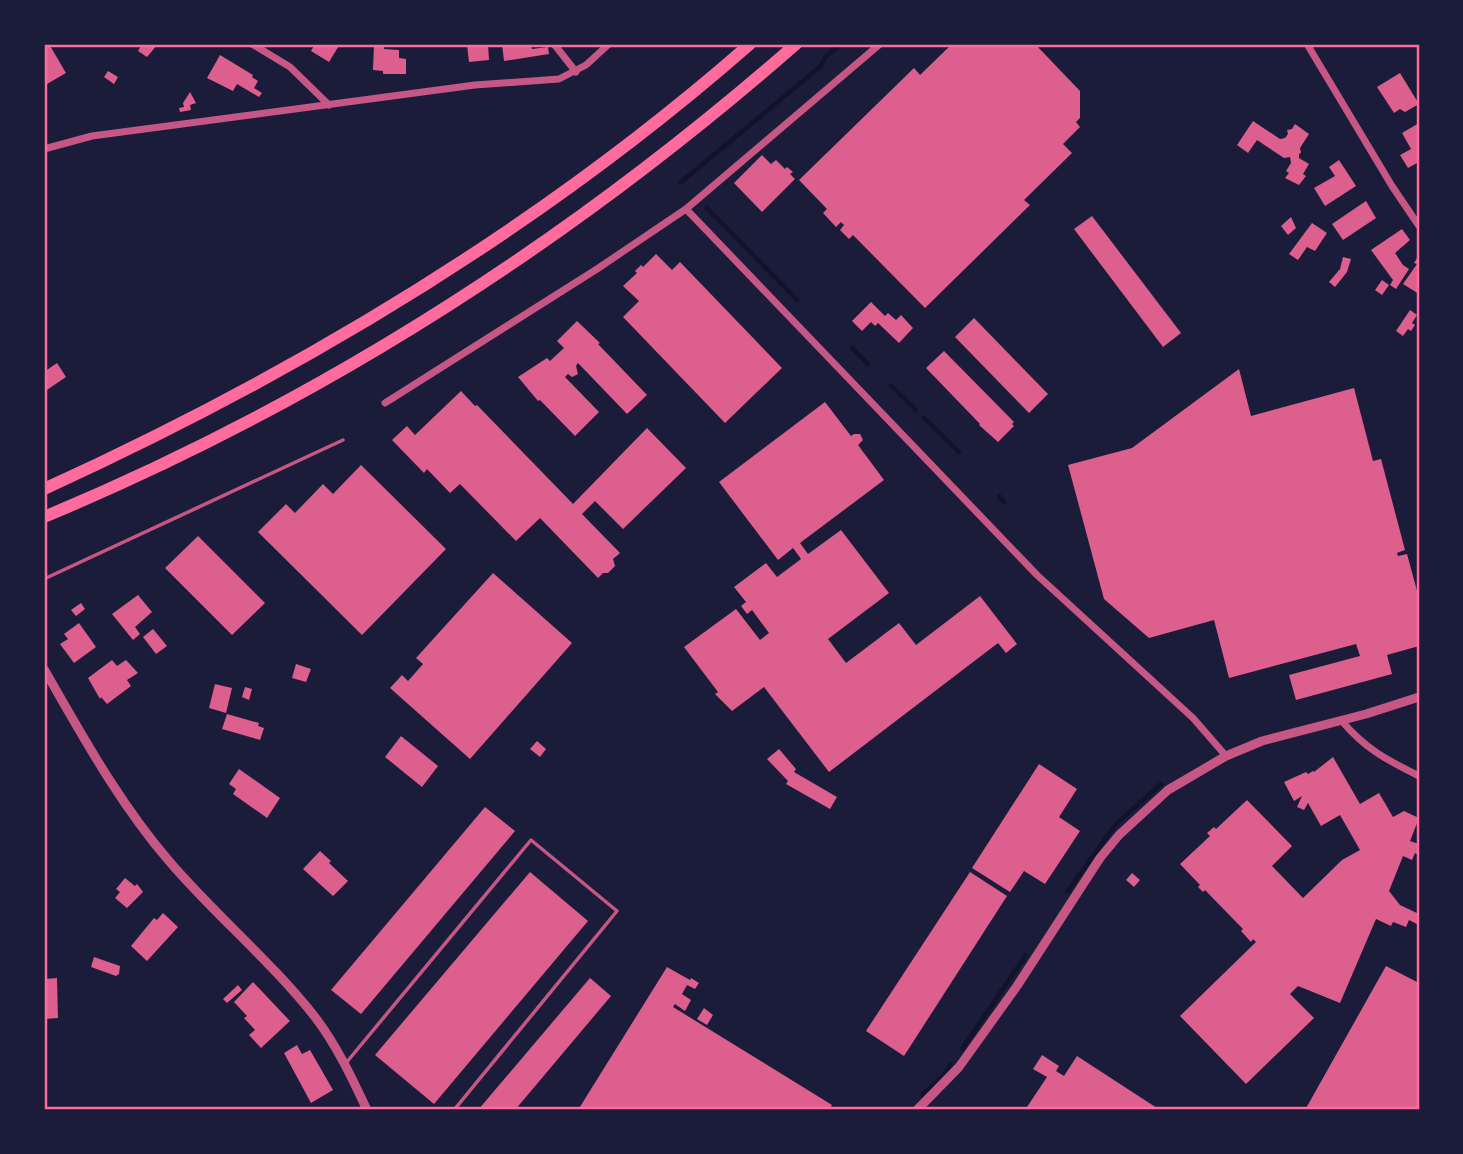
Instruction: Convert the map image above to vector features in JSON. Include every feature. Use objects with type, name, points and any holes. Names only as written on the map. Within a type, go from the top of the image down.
[{"type":"highway","points":[[44,489],[152,438],[288,366],[452,269],[615,154],[750,44]]},
{"type":"highway","points":[[44,517],[153,469],[244,424],[429,319],[541,245],[633,179],[796,44]]},
{"type":"street","points":[[252,44],[290,67],[329,105]]},
{"type":"street","points":[[554,44],[576,72]]},
{"type":"street","points":[[44,149],[92,136],[475,86],[559,79],[576,72],[609,44]]},
{"type":"street","points":[[385,403],[687,209],[880,44]]},
{"type":"street","points":[[1307,44],[1419,226]]},
{"type":"street","points":[[687,209],[1037,575],[1194,718],[1226,756]]},
{"type":"street","points":[[44,669],[135,819],[170,862],[320,1025],[345,1065],[367,1110]]},
{"type":"street","points":[[916,1110],[959,1067],[1017,986],[1100,859],[1119,835],[1168,790],[1226,756],[1262,741],[1419,697]]},
{"type":"street","points":[[1341,720],[1354,736],[1376,755],[1419,776]]},
{"type":"lane","points":[[44,579],[343,440]]},
{"type":"lane","points":[[345,1065],[531,840],[617,911],[454,1110]]},
{"type":"building","points":[[44,44],[49,44],[66,73],[47,84],[44,78]]},
{"type":"building","points":[[142,44],[158,44],[147,57],[138,51]]},
{"type":"building","points":[[315,44],[340,44],[329,62],[311,51]]},
{"type":"building","points":[[374,44],[384,44],[384,49],[399,50],[399,58],[406,59],[406,74],[383,74],[383,71],[373,70]]},
{"type":"building","points":[[488,44],[489,60],[469,62],[467,45]]},
{"type":"building","points":[[502,44],[531,45],[532,49],[548,47],[549,54],[504,61]]},
{"type":"building","points":[[952,44],[1035,44],[1080,91],[1080,118],[1076,122],[1080,127],[1063,144],[1072,153],[1024,200],[1030,205],[925,308],[853,235],[849,239],[840,230],[844,225],[841,222],[836,227],[823,213],[827,209],[799,180],[914,68],[920,75]]},
{"type":"building","points":[[220,55],[253,75],[258,81],[254,88],[262,93],[259,97],[237,84],[233,91],[207,78]]},
{"type":"building","points":[[108,71],[118,77],[114,84],[104,77]]},
{"type":"building","points":[[1400,73],[1419,104],[1405,112],[1400,109],[1394,113],[1377,87]]},
{"type":"building","points":[[190,92],[196,103],[190,105],[191,110],[180,112],[179,108],[184,107],[183,103]]},
{"type":"building","points":[[1253,121],[1280,139],[1285,138],[1287,130],[1292,129],[1295,124],[1309,134],[1300,148],[1299,158],[1309,164],[1303,174],[1306,176],[1299,185],[1285,178],[1289,173],[1286,171],[1291,163],[1290,157],[1284,158],[1257,140],[1248,153],[1237,145]]},
{"type":"building","points":[[1419,123],[1419,162],[1408,168],[1400,155],[1411,149],[1402,133]]},
{"type":"building","points":[[762,155],[771,164],[776,160],[785,169],[787,167],[793,172],[790,174],[795,179],[762,212],[734,183]]},
{"type":"building","points":[[1339,160],[1356,186],[1325,206],[1314,188],[1335,176],[1329,167]]},
{"type":"building","points":[[1366,201],[1376,218],[1343,240],[1332,224]]},
{"type":"building","points":[[1092,216],[1181,333],[1163,347],[1074,229]]},
{"type":"building","points":[[1291,217],[1296,228],[1288,235],[1281,226]]},
{"type":"building","points":[[1312,223],[1327,233],[1315,251],[1307,247],[1298,260],[1289,254]]},
{"type":"building","points":[[1402,229],[1410,240],[1395,253],[1409,269],[1396,289],[1390,285],[1393,280],[1371,250]]},
{"type":"building","points":[[656,254],[672,270],[680,262],[782,368],[725,423],[623,317],[639,301],[623,286],[637,273],[635,271],[641,265],[643,267]]},
{"type":"building","points":[[1419,255],[1419,294],[1403,284],[1417,264],[1414,263]]},
{"type":"building","points":[[1343,257],[1351,259],[1347,272],[1335,287],[1329,282],[1340,269]]},
{"type":"building","points":[[1382,280],[1389,285],[1382,295],[1375,290]]},
{"type":"building","points":[[871,302],[885,316],[888,313],[896,320],[901,315],[913,328],[899,343],[878,323],[875,326],[871,322],[862,331],[852,321]]},
{"type":"building","points":[[1410,310],[1417,315],[1412,323],[1415,325],[1403,336],[1396,331]]},
{"type":"building","points":[[974,318],[1048,394],[1029,413],[955,337]]},
{"type":"building","points":[[577,321],[647,395],[627,414],[578,363],[578,374],[572,377],[568,374],[565,377],[599,412],[575,436],[540,400],[538,401],[518,377],[547,358],[550,361],[564,348],[557,341]]},
{"type":"building","points":[[944,351],[1014,422],[1014,426],[998,442],[926,368]]},
{"type":"building","points":[[57,363],[66,377],[44,392],[44,372]]},
{"type":"building","points":[[1239,369],[1251,416],[1354,388],[1373,461],[1381,459],[1405,550],[1397,553],[1398,556],[1407,554],[1419,598],[1419,646],[1387,655],[1392,674],[1296,700],[1289,675],[1360,656],[1356,644],[1229,678],[1214,620],[1149,638],[1104,599],[1068,465],[1132,448]]},
{"type":"building","points":[[461,391],[573,504],[647,428],[686,468],[623,529],[595,501],[582,514],[620,553],[613,559],[615,566],[598,578],[540,518],[516,541],[460,484],[450,493],[427,469],[424,473],[392,440],[407,426],[415,435]]},
{"type":"building","points":[[825,402],[851,436],[860,434],[863,440],[858,445],[884,480],[800,543],[808,554],[841,530],[889,593],[828,639],[846,663],[899,623],[916,645],[980,596],[1017,644],[1006,653],[998,643],[829,772],[764,687],[732,711],[715,694],[718,692],[684,647],[736,609],[760,640],[769,633],[752,610],[747,614],[741,606],[746,602],[734,587],[766,563],[777,577],[801,559],[793,548],[778,560],[719,482]]},
{"type":"building","points":[[361,465],[446,549],[362,635],[258,532],[286,504],[295,513],[323,484],[333,494]]},
{"type":"building","points":[[198,536],[265,603],[232,635],[165,568]]},
{"type":"building","points":[[493,573],[572,643],[470,759],[390,688],[402,675],[408,681],[423,664],[416,658]]},
{"type":"building","points":[[138,595],[152,612],[135,627],[140,634],[133,640],[112,614]]},
{"type":"building","points":[[81,603],[85,609],[76,616],[71,610]]},
{"type":"building","points":[[79,623],[96,647],[74,663],[60,644],[68,639],[64,634]]},
{"type":"building","points":[[153,629],[167,646],[156,654],[143,637]]},
{"type":"building","points":[[112,660],[117,666],[126,660],[138,673],[127,680],[131,686],[107,704],[101,697],[100,699],[88,678]]},
{"type":"building","points":[[296,664],[311,669],[306,682],[292,678]]},
{"type":"building","points":[[215,684],[232,688],[226,713],[209,708]]},
{"type":"building","points":[[245,687],[252,689],[249,700],[242,697]]},
{"type":"building","points":[[227,714],[259,723],[258,726],[264,728],[260,740],[222,729]]},
{"type":"building","points":[[401,736],[438,766],[422,787],[385,757]]},
{"type":"building","points":[[537,741],[546,749],[540,757],[530,749]]},
{"type":"building","points":[[779,749],[796,769],[794,772],[837,797],[830,809],[786,784],[788,781],[767,759]]},
{"type":"building","points":[[1333,757],[1360,804],[1379,793],[1393,817],[1404,811],[1419,818],[1410,841],[1419,844],[1419,855],[1415,853],[1412,860],[1403,856],[1389,891],[1400,905],[1419,914],[1419,925],[1409,920],[1406,927],[1393,922],[1391,926],[1376,919],[1340,1003],[1298,986],[1290,994],[1314,1018],[1246,1084],[1180,1016],[1256,942],[1253,939],[1251,942],[1241,931],[1243,929],[1205,890],[1203,892],[1198,887],[1200,885],[1180,864],[1210,836],[1207,833],[1214,827],[1216,829],[1247,800],[1292,846],[1272,866],[1303,898],[1342,860],[1360,850],[1340,815],[1321,826],[1308,803],[1304,810],[1297,807],[1302,796],[1294,801],[1284,782],[1306,772],[1314,772]]},
{"type":"building","points":[[1039,764],[1077,789],[1059,817],[1080,831],[1045,884],[1024,871],[1010,892],[972,868]]},
{"type":"building","points":[[239,769],[280,798],[267,818],[233,794],[236,789],[229,784]]},
{"type":"building","points":[[485,807],[515,831],[361,1014],[331,990]]},
{"type":"building","points":[[320,851],[348,881],[333,896],[303,869]]},
{"type":"building","points":[[530,872],[588,921],[434,1104],[375,1055]]},
{"type":"building","points":[[970,872],[1007,896],[904,1056],[866,1031]]},
{"type":"building","points":[[1132,873],[1140,880],[1134,887],[1126,880]]},
{"type":"building","points":[[125,878],[135,886],[137,884],[143,892],[127,908],[115,898],[120,892],[116,889]]},
{"type":"building","points":[[163,913],[178,927],[147,961],[131,946],[154,918],[157,920]]},
{"type":"building","points":[[94,957],[120,966],[119,974],[116,976],[91,967]]},
{"type":"building","points":[[1386,966],[1417,982],[1419,978],[1419,1110],[1305,1110]]},
{"type":"building","points":[[667,967],[699,983],[695,989],[687,985],[682,994],[691,1000],[685,1011],[675,1004],[673,1007],[832,1105],[829,1110],[578,1110]]},
{"type":"building","points":[[57,978],[58,1018],[44,1019],[44,979]]},
{"type":"building","points":[[590,978],[611,996],[515,1110],[478,1110]]},
{"type":"building","points":[[253,982],[290,1021],[261,1048],[249,1035],[255,1030],[244,1018],[247,1016],[234,1002]]},
{"type":"building","points":[[238,985],[242,990],[227,1003],[223,999]]},
{"type":"building","points":[[704,1008],[713,1015],[707,1025],[697,1019]]},
{"type":"building","points":[[297,1045],[302,1054],[310,1050],[333,1090],[311,1103],[284,1053]]},
{"type":"building","points":[[1042,1055],[1059,1066],[1056,1071],[1064,1076],[1077,1056],[1160,1110],[1025,1110],[1047,1077],[1033,1069]]},
{"type":"waterway","points":[[681,182],[821,66],[825,57],[839,46]]},
{"type":"waterway","points":[[707,208],[797,300]]},
{"type":"waterway","points":[[852,348],[868,364]]},
{"type":"waterway","points":[[891,386],[916,410]]},
{"type":"waterway","points":[[924,418],[959,452]]},
{"type":"waterway","points":[[999,496],[1004,502]]},
{"type":"waterway","points":[[1067,892],[1116,824],[1161,784]]},
{"type":"waterway","points":[[962,1049],[1026,955]]},
{"type":"waterway","points":[[922,1095],[944,1075],[951,1064]]}]
